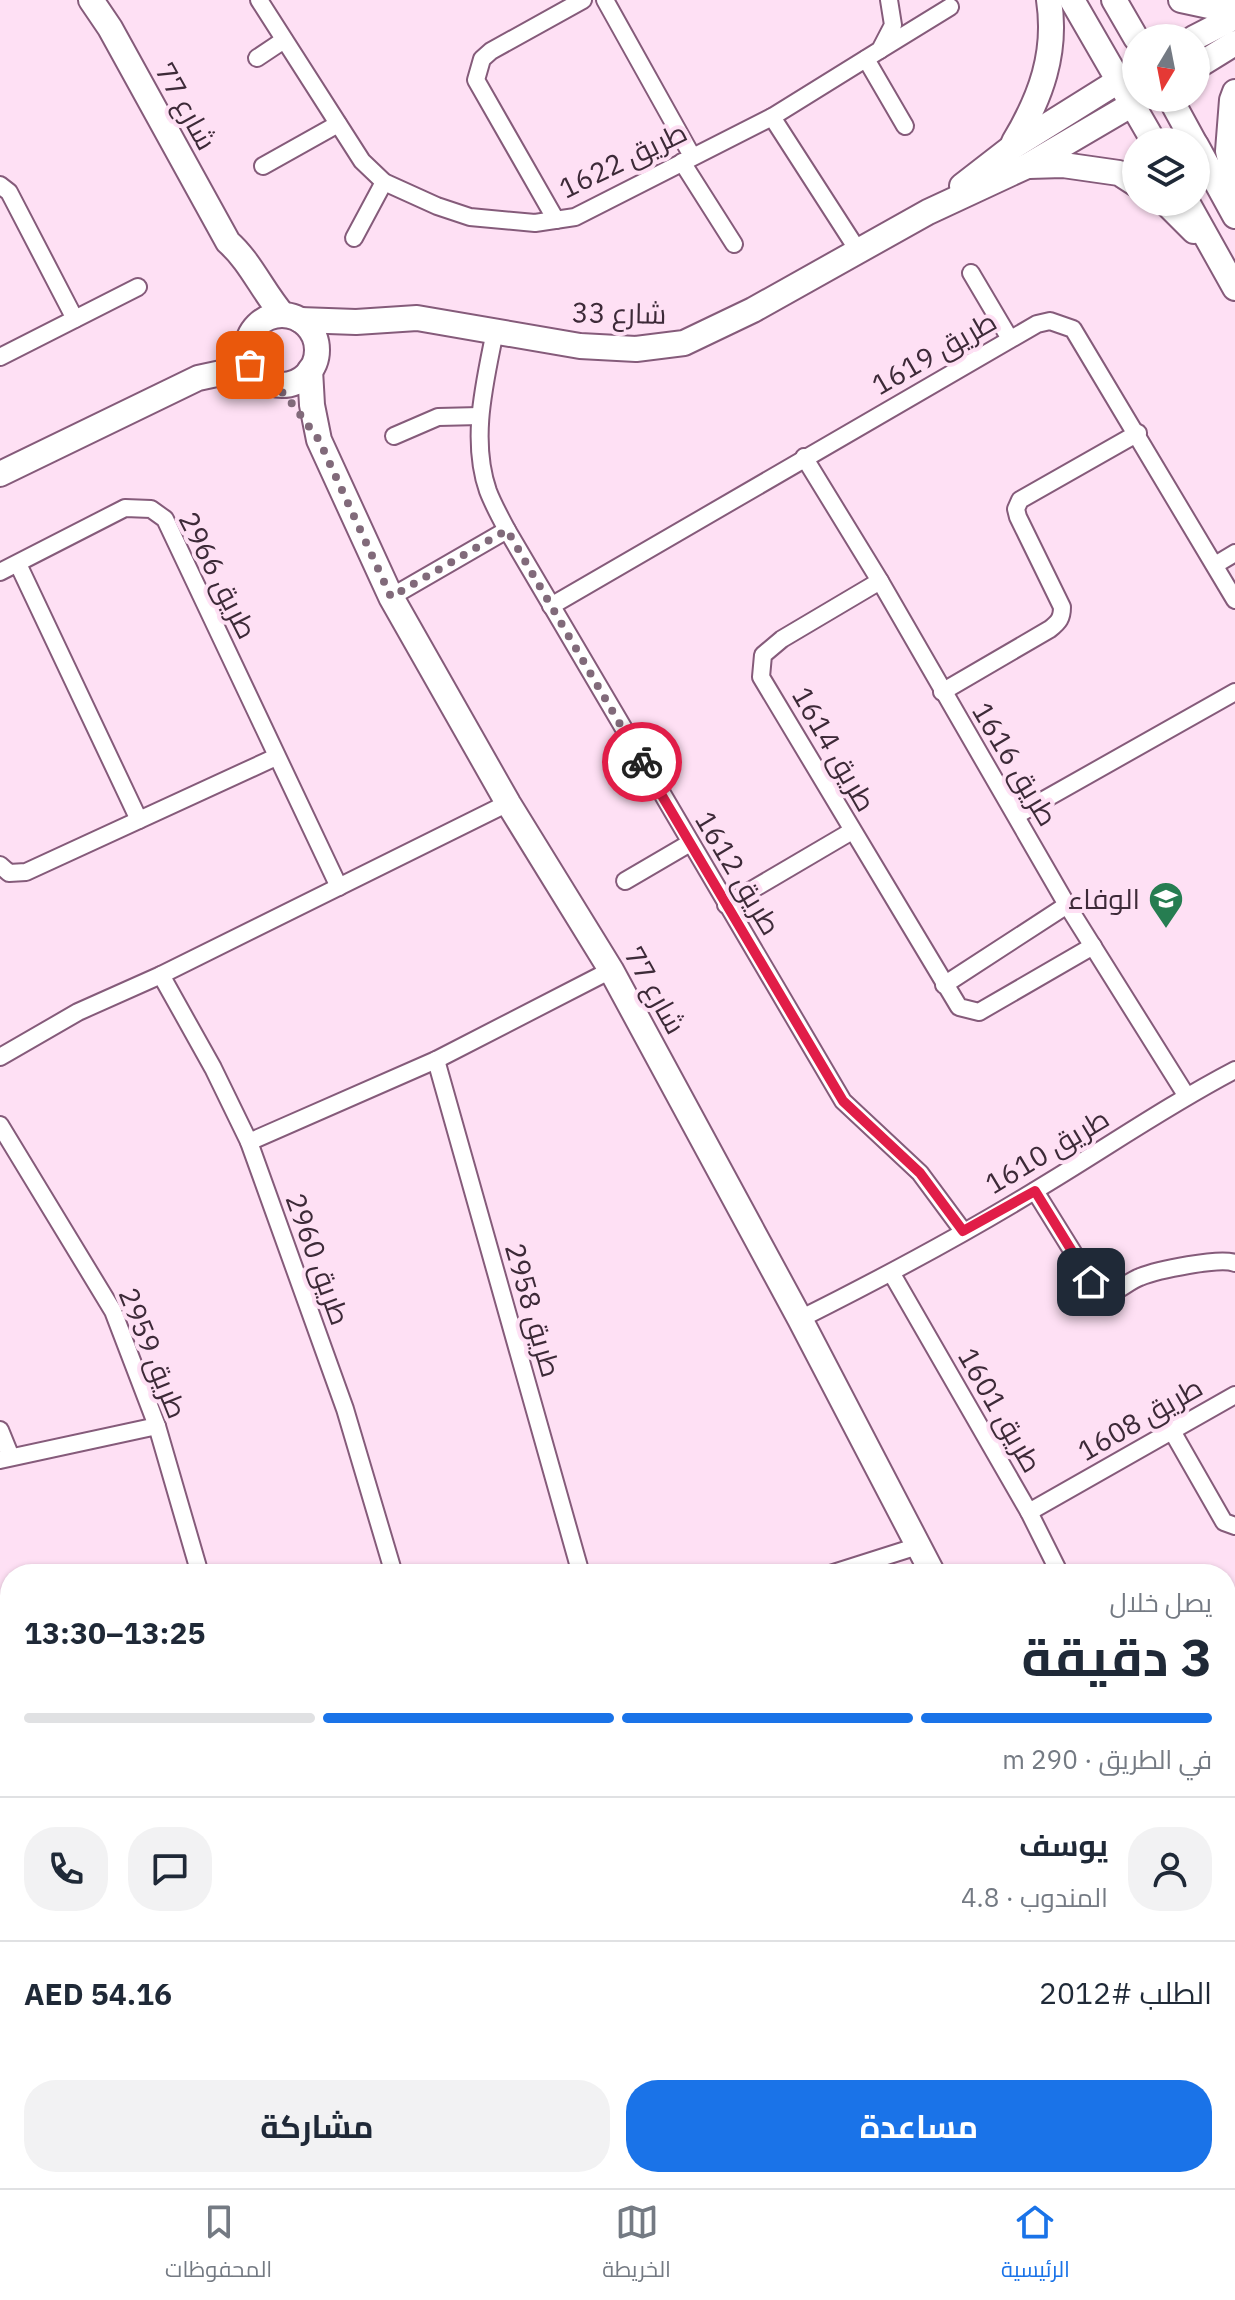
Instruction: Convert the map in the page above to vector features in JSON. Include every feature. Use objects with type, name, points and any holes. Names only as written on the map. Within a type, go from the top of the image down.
[{"type":"street","name":"شارع 77","points":[[91,0],[110,28],[228,242],[232,259],[249,294],[252,336]]},
{"type":"street","points":[[262,5],[281,0]]},
{"type":"street","points":[[556,220],[476,80],[482,59],[491,51],[583,0]]},
{"type":"street","points":[[605,0],[734,244]]},
{"type":"street","points":[[889,0],[893,25],[873,55],[905,126]]},
{"type":"street","points":[[1011,148],[1034,109],[1048,61],[1052,21],[1049,0]]},
{"type":"street","points":[[1072,0],[1122,67]]},
{"type":"street","points":[[1114,0],[1128,24]]},
{"type":"street","points":[[1181,0],[1209,6],[1235,5]]},
{"type":"street","name":"طريق 1622","points":[[262,5],[362,161],[384,182],[402,193],[470,217],[519,223],[575,217],[772,117],[950,7]]},
{"type":"street","points":[[1210,30],[1235,17]]},
{"type":"street","points":[[257,58],[284,40]]},
{"type":"street","points":[[1210,58],[1235,43]]},
{"type":"street","name":"شارع 33","points":[[928,212],[1011,148],[1122,79]]},
{"type":"street","points":[[1235,92],[1228,151],[1235,183]]},
{"type":"street","name":"شارع 33","points":[[291,318],[338,323],[417,318],[580,346],[636,349],[684,343],[753,310],[857,249],[928,212],[1027,166],[1122,110]]},
{"type":"street","points":[[772,117],[857,249]]},
{"type":"street","points":[[263,166],[338,124]]},
{"type":"street","points":[[1027,166],[1063,165],[1122,175]]},
{"type":"street","points":[[1210,171],[1235,216]]},
{"type":"street","points":[[354,238],[384,182]]},
{"type":"street","points":[[0,185],[9,192],[75,319]]},
{"type":"street","points":[[1178,216],[1214,253]]},
{"type":"street","points":[[1194,216],[1235,288]]},
{"type":"street","name":"شارع 77","points":[[228,242],[240,254],[264,292],[291,318]]},
{"type":"street","points":[[971,273],[1010,339]]},
{"type":"street","points":[[0,357],[138,287]]},
{"type":"street","points":[[0,474],[198,378],[212,374],[265,378],[290,384],[313,363],[312,332],[291,318],[265,319],[252,336],[212,374]]},
{"type":"street","name":"شارع 33","points":[[313,363],[338,339],[375,321]]},
{"type":"street","name":"طريق 1619","points":[[551,606],[1010,339],[1037,324],[1050,321],[1073,329],[1138,433],[1235,600]]},
{"type":"street","name":"طريق 1612","points":[[495,331],[480,416],[487,489],[507,530],[843,1101],[920,1173],[963,1231]]},
{"type":"street","points":[[252,336],[250,365],[265,378]]},
{"type":"street","name":"شارع 77","points":[[313,363],[312,405],[319,440]]},
{"type":"street","name":"شارع 77","points":[[265,378],[298,410],[319,440],[391,597],[508,803],[611,970],[800,1319],[928,1564]]},
{"type":"street","points":[[394,436],[438,417],[480,416]]},
{"type":"street","points":[[942,692],[1050,629],[1062,615],[1062,607],[1018,517],[1016,509],[1020,500],[1138,433]]},
{"type":"street","name":"طريق 1616","points":[[804,457],[880,581],[1067,905],[1186,1095]]},
{"type":"street","name":"طريق 2966","points":[[0,572],[125,508],[142,507],[158,513],[170,525],[339,887]]},
{"type":"street","points":[[391,597],[507,530]]},
{"type":"street","points":[[1215,565],[1235,553]]},
{"type":"street","points":[[18,564],[139,820]]},
{"type":"street","name":"طريق 1614","points":[[880,581],[782,639],[763,655],[761,677],[959,1007],[979,1012],[1093,946]]},
{"type":"street","points":[[1017,815],[1235,692]]},
{"type":"street","points":[[0,865],[9,873],[26,872],[276,757]]},
{"type":"street","points":[[0,1057],[78,1012],[161,975],[508,803]]},
{"type":"street","points":[[726,905],[852,831]]},
{"type":"street","points":[[625,881],[690,843]]},
{"type":"street","points":[[944,985],[1067,905]]},
{"type":"street","points":[[249,1142],[436,1060],[611,970]]},
{"type":"street","name":"طريق 2960","points":[[161,975],[213,1068],[249,1142],[345,1409],[391,1564]]},
{"type":"street","name":"طريق 2958","points":[[436,1060],[578,1564]]},
{"type":"street","name":"طريق 1610","points":[[800,1319],[892,1274],[1035,1191],[1186,1095],[1235,1070]]},
{"type":"street","name":"طريق 2959","points":[[0,1125],[113,1311],[157,1426],[197,1564]]},
{"type":"street","points":[[1035,1191],[1099,1294],[1108,1295],[1141,1276],[1211,1261],[1235,1263]]},
{"type":"street","name":"طريق 1601","points":[[892,1274],[1029,1512],[1055,1564]]},
{"type":"street","name":"طريق 1608","points":[[1029,1512],[1235,1395]]},
{"type":"street","points":[[0,1430],[5,1459],[157,1426]]},
{"type":"street","points":[[1172,1431],[1224,1522],[1235,1526]]},
{"type":"street","points":[[861,1564],[918,1546]]},
{"type":"way so far","points":[[250,365],[255,373],[274,384],[287,397],[319,440],[391,597],[507,530],[642,762]]},
{"type":"place","name":"الوفاء","points":[[1166,930]]},
{"type":"route","points":[[642,762],[843,1101],[920,1173],[963,1231],[1035,1191],[1091,1282]]}]
